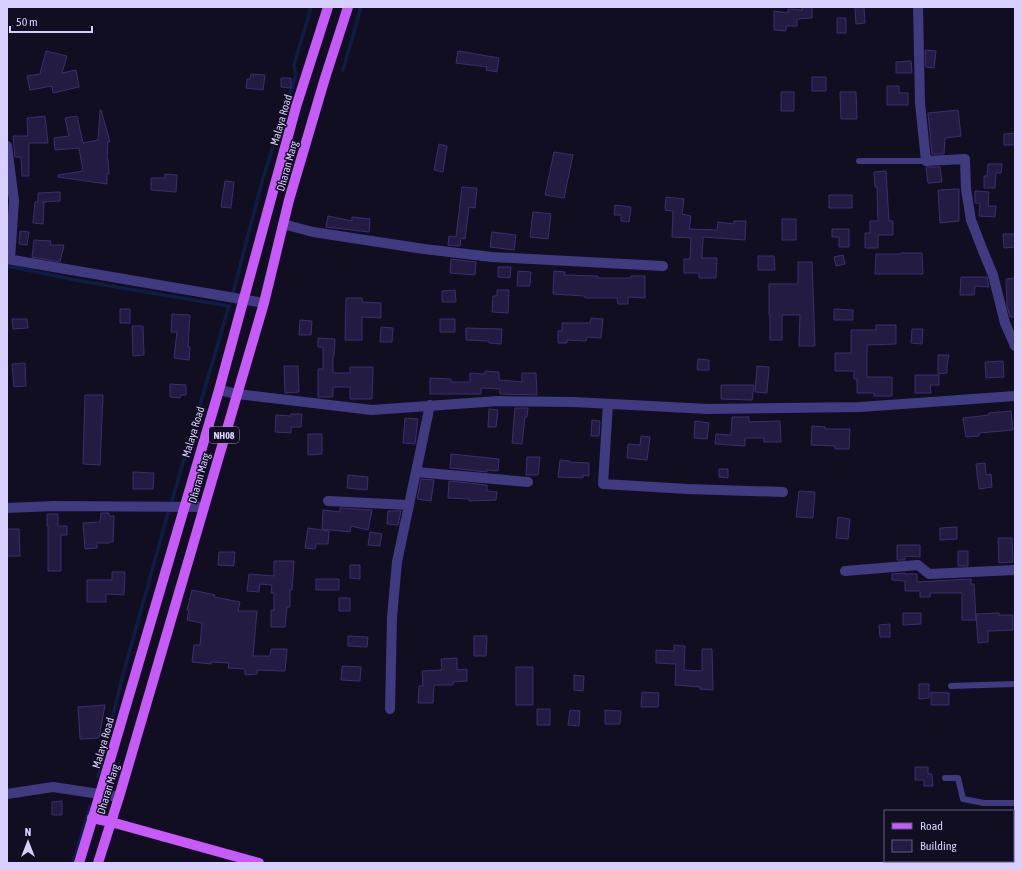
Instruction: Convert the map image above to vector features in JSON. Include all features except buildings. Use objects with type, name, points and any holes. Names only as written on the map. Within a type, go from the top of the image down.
[{"type":"main road","name":"Malaya Road","points":[[79,863],[218,390],[294,115],[328,7]]},
{"type":"main road","name":"Dharan Marg","points":[[98,863],[119,797],[264,303],[283,224],[325,78],[348,7]]},
{"type":"main road","points":[[92,818],[259,863]]},
{"type":"street","points":[[918,7],[920,103],[926,161],[965,159],[966,190],[972,220],[982,252],[993,276],[1005,323],[1015,346]]},
{"type":"street","points":[[7,146],[14,201],[9,259],[264,303]]},
{"type":"street","points":[[283,224],[321,233],[424,249],[492,257],[663,266]]},
{"type":"street","points":[[218,390],[237,394],[372,410],[498,401],[574,402],[708,409],[860,407],[1015,396]]},
{"type":"street","points":[[608,404],[603,484],[782,492]]},
{"type":"street","points":[[390,709],[392,616],[396,562],[430,405]]},
{"type":"street","points":[[416,472],[528,482]]},
{"type":"street","points":[[328,501],[408,505]]},
{"type":"street","points":[[7,508],[203,507]]},
{"type":"street","points":[[845,571],[918,565],[929,574],[1015,570]]},
{"type":"street","points":[[7,794],[53,787],[119,797]]},
{"type":"lane","points":[[859,161],[926,161]]},
{"type":"lane","points":[[951,686],[1015,684]]},
{"type":"lane","points":[[945,778],[958,778],[962,799],[984,803],[1015,803]]},
{"type":"lane","points":[[984,803],[984,810]]},
{"type":"waterway","points":[[233,293],[263,178],[296,75],[294,65],[311,7]]},
{"type":"waterway","points":[[343,70],[361,7]]},
{"type":"waterway","points":[[7,266],[81,281],[229,306],[172,500]]},
{"type":"waterway","points":[[98,776],[123,675],[168,513]]},
{"type":"waterway","points":[[73,863],[90,806]]}]
